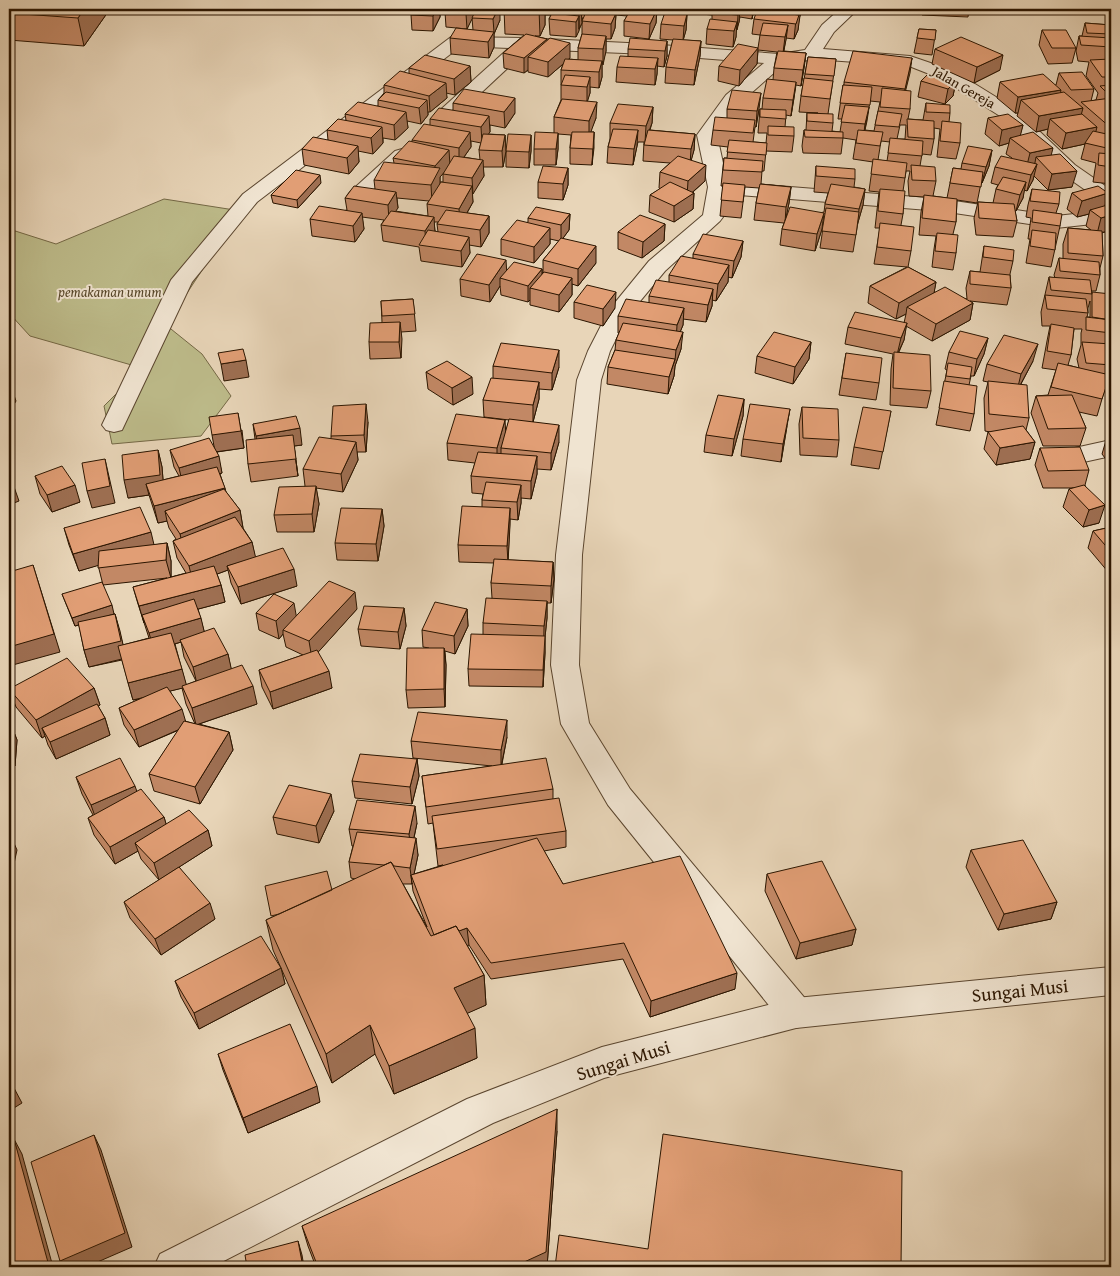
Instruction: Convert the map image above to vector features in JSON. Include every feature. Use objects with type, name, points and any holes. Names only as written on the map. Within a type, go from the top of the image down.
[{"type":"street","points":[[815,54],[814,50],[828,29],[850,9]]},
{"type":"street","name":"Jalan Gereja","points":[[114,425],[182,280],[250,198],[457,41],[648,49],[779,59],[815,54],[910,61],[948,75],[1010,114],[1068,169],[1111,199]]},
{"type":"street","points":[[430,130],[526,43]]},
{"type":"street","points":[[779,59],[732,99],[708,135],[718,187],[713,217],[657,266],[617,315],[599,351],[589,380],[569,555],[565,665],[575,724],[619,797],[796,1013]]},
{"type":"street","points":[[357,196],[416,143]]},
{"type":"street","points":[[718,187],[941,205],[1056,222],[1111,216]]},
{"type":"street","points":[[1070,457],[1111,448]]},
{"type":"street","name":"Sungai Musi","points":[[173,1267],[480,1111],[602,1063],[796,1013],[1111,981]]},
{"type":"green space","name":"pemakaman umum","points":[[164,199],[241,211],[166,325],[202,354],[231,396],[201,436],[112,444],[104,406],[142,368],[30,336],[9,313],[9,229],[56,244]]},
{"type":"building","points":[[9,9],[84,9],[78,18],[9,13]]},
{"type":"building","points":[[414,9],[436,9],[433,16],[411,15]]},
{"type":"building","points":[[447,9],[469,9],[466,14],[445,12]]},
{"type":"building","points":[[476,9],[498,9],[493,19],[472,18]]},
{"type":"building","points":[[554,9],[581,9],[579,14],[553,11]]},
{"type":"building","points":[[631,9],[657,9],[650,24],[624,21]]},
{"type":"building","points":[[714,9],[740,9],[738,15],[712,13]]},
{"type":"building","points":[[587,10],[616,13],[611,24],[582,21]]},
{"type":"building","points":[[757,10],[799,15],[796,24],[754,19]]},
{"type":"building","points":[[665,12],[687,14],[684,26],[661,24]]},
{"type":"building","points":[[552,13],[579,16],[576,22],[549,19]]},
{"type":"building","points":[[710,19],[737,22],[734,31],[707,29]]},
{"type":"building","points":[[763,23],[788,25],[785,37],[760,35]]},
{"type":"building","points":[[1085,23],[1111,25],[1111,34],[1087,33]]},
{"type":"building","points":[[456,28],[494,32],[488,42],[450,38]]},
{"type":"building","points":[[919,29],[936,30],[935,40],[917,38]]},
{"type":"building","points":[[1042,30],[1066,30],[1076,48],[1052,48]]},
{"type":"building","points":[[526,34],[547,39],[524,58],[503,53]]},
{"type":"building","points":[[582,34],[606,36],[603,49],[578,48]]},
{"type":"building","points":[[1079,36],[1111,38],[1111,47],[1081,45]]},
{"type":"building","points":[[961,37],[1003,55],[977,67],[935,49]]},
{"type":"building","points":[[550,38],[570,43],[548,62],[528,57]]},
{"type":"building","points":[[630,38],[667,41],[665,51],[628,49]]},
{"type":"building","points":[[673,39],[701,41],[695,70],[666,67]]},
{"type":"building","points":[[738,44],[758,48],[740,70],[719,66]]},
{"type":"building","points":[[778,51],[806,53],[803,70],[774,68]]},
{"type":"building","points":[[853,51],[912,58],[905,89],[844,82]]},
{"type":"building","points":[[425,55],[470,66],[454,79],[409,68]]},
{"type":"building","points":[[620,56],[658,58],[655,69],[617,67]]},
{"type":"building","points":[[808,57],[836,59],[834,76],[805,74]]},
{"type":"building","points":[[565,59],[602,61],[599,72],[561,70]]},
{"type":"building","points":[[1111,59],[1111,77],[1102,77],[1090,60]]},
{"type":"building","points":[[400,71],[446,83],[429,96],[384,85]]},
{"type":"building","points":[[1082,72],[1094,89],[1071,90],[1059,73]]},
{"type":"building","points":[[928,74],[956,81],[948,89],[921,81]]},
{"type":"building","points":[[1043,74],[1061,90],[1018,97],[1000,82]]},
{"type":"building","points":[[565,75],[590,77],[587,87],[561,85]]},
{"type":"building","points":[[804,78],[833,81],[830,99],[801,96]]},
{"type":"building","points":[[767,79],[796,82],[793,100],[763,98]]},
{"type":"building","points":[[843,85],[872,87],[870,105],[840,103]]},
{"type":"building","points":[[1111,85],[1111,93],[1107,93],[1100,86]]},
{"type":"building","points":[[882,88],[911,91],[910,109],[880,107]]},
{"type":"building","points":[[464,89],[515,98],[504,112],[453,103]]},
{"type":"building","points":[[732,90],[761,93],[757,111],[727,109]]},
{"type":"building","points":[[386,92],[427,100],[419,108],[378,100]]},
{"type":"building","points":[[1064,92],[1083,108],[1039,116],[1021,100]]},
{"type":"building","points":[[1111,98],[1111,128],[1081,102]]},
{"type":"building","points":[[562,99],[597,102],[589,121],[554,117]]},
{"type":"building","points":[[358,102],[406,112],[394,125],[345,114]]},
{"type":"building","points":[[926,103],[950,105],[950,113],[926,112]]},
{"type":"building","points":[[618,104],[653,107],[646,126],[610,123]]},
{"type":"building","points":[[845,105],[869,107],[865,124],[841,122]]},
{"type":"building","points":[[439,108],[489,116],[481,127],[430,119]]},
{"type":"building","points":[[760,109],[786,110],[786,119],[760,117]]},
{"type":"building","points":[[878,111],[902,114],[899,127],[875,125]]},
{"type":"building","points":[[807,113],[833,114],[833,123],[807,121]]},
{"type":"building","points":[[1008,114],[1023,125],[1002,130],[988,118]]},
{"type":"building","points":[[1082,114],[1097,127],[1066,133],[1050,119]]},
{"type":"building","points":[[715,117],[755,120],[753,133],[713,130]]},
{"type":"building","points":[[338,119],[382,127],[371,138],[327,130]]},
{"type":"building","points":[[907,119],[934,121],[934,139],[908,137]]},
{"type":"building","points":[[942,121],[961,123],[960,143],[940,141]]},
{"type":"building","points":[[424,124],[470,132],[459,148],[412,140]]},
{"type":"building","points":[[768,126],[794,127],[794,136],[768,135]]},
{"type":"building","points":[[613,129],[638,130],[634,149],[608,147]]},
{"type":"building","points":[[648,130],[695,134],[691,149],[644,145]]},
{"type":"building","points":[[804,130],[843,132],[843,138],[805,137]]},
{"type":"building","points":[[858,130],[883,132],[880,146],[856,143]]},
{"type":"building","points":[[1093,131],[1111,135],[1111,149],[1085,143]]},
{"type":"building","points":[[535,132],[558,133],[556,149],[534,149]]},
{"type":"building","points":[[572,132],[594,132],[593,149],[570,148]]},
{"type":"building","points":[[1033,132],[1053,148],[1030,153],[1010,138]]},
{"type":"building","points":[[483,134],[505,135],[502,151],[479,150]]},
{"type":"building","points":[[508,134],[531,135],[529,152],[506,151]]},
{"type":"building","points":[[313,137],[358,146],[347,158],[302,149]]},
{"type":"building","points":[[890,138],[923,141],[922,156],[888,153]]},
{"type":"building","points":[[729,140],[767,143],[766,155],[727,152]]},
{"type":"building","points":[[409,141],[449,150],[435,166],[393,158]]},
{"type":"building","points":[[968,146],[992,150],[986,167],[962,163]]},
{"type":"building","points":[[1099,153],[1111,154],[1111,167],[1098,165]]},
{"type":"building","points":[[1060,154],[1077,171],[1052,174],[1036,157]]},
{"type":"building","points":[[454,156],[483,160],[472,178],[443,174]]},
{"type":"building","points":[[678,156],[706,165],[688,181],[660,172]]},
{"type":"building","points":[[1001,156],[1037,164],[1031,175],[995,167]]},
{"type":"building","points":[[724,158],[763,161],[762,172],[723,170]]},
{"type":"building","points":[[873,159],[907,163],[905,178],[871,174]]},
{"type":"building","points":[[384,162],[440,168],[431,185],[374,180]]},
{"type":"building","points":[[911,165],[935,167],[936,181],[912,180]]},
{"type":"building","points":[[543,166],[568,168],[563,184],[538,182]]},
{"type":"building","points":[[816,166],[855,169],[855,179],[816,176]]},
{"type":"building","points":[[953,168],[983,172],[981,187],[950,183]]},
{"type":"building","points":[[296,170],[320,175],[297,200],[271,195]]},
{"type":"building","points":[[1003,177],[1026,182],[1020,195],[996,189]]},
{"type":"building","points":[[441,182],[472,186],[459,209],[427,204]]},
{"type":"building","points":[[670,182],[694,193],[674,206],[650,195]]},
{"type":"building","points":[[723,183],[745,185],[743,202],[721,200]]},
{"type":"building","points":[[760,184],[791,187],[786,207],[756,203]]},
{"type":"building","points":[[831,184],[865,189],[859,209],[825,204]]},
{"type":"building","points":[[354,186],[396,192],[388,205],[345,198]]},
{"type":"building","points":[[1098,186],[1108,193],[1082,201],[1072,193]]},
{"type":"building","points":[[880,189],[905,191],[903,214],[878,211]]},
{"type":"building","points":[[1032,189],[1060,192],[1059,204],[1030,201]]},
{"type":"building","points":[[924,195],[957,199],[956,222],[922,218]]},
{"type":"building","points":[[978,202],[1014,204],[1017,221],[979,218]]},
{"type":"building","points":[[1111,204],[1111,215],[1101,218],[1090,210]]},
{"type":"building","points":[[319,206],[362,213],[353,226],[310,219]]},
{"type":"building","points":[[536,207],[570,214],[561,225],[528,218]]},
{"type":"building","points":[[790,207],[824,213],[817,234],[782,229]]},
{"type":"building","points":[[826,208],[859,212],[856,235],[822,231]]},
{"type":"building","points":[[446,210],[489,216],[480,230],[437,224]]},
{"type":"building","points":[[1033,210],[1062,214],[1060,226],[1032,222]]},
{"type":"building","points":[[391,211],[434,217],[425,231],[381,225]]},
{"type":"building","points":[[640,215],[665,224],[643,242],[618,232]]},
{"type":"building","points":[[517,220],[550,228],[534,247],[501,239]]},
{"type":"building","points":[[880,223],[914,227],[911,251],[877,247]]},
{"type":"building","points":[[1068,228],[1102,231],[1103,256],[1068,253]]},
{"type":"building","points":[[428,230],[469,237],[461,251],[419,245]]},
{"type":"building","points":[[1032,230],[1056,233],[1055,250],[1030,246]]},
{"type":"building","points":[[937,233],[958,235],[956,253],[935,251]]},
{"type":"building","points":[[703,234],[743,241],[734,261],[693,254]]},
{"type":"building","points":[[561,238],[596,246],[578,269],[543,260]]},
{"type":"building","points":[[984,246],[1014,250],[1013,261],[983,257]]},
{"type":"building","points":[[477,254],[506,260],[489,285],[460,279]]},
{"type":"building","points":[[681,256],[729,265],[718,284],[669,275]]},
{"type":"building","points":[[1059,258],[1099,262],[1100,275],[1060,271]]},
{"type":"building","points":[[514,262],[542,269],[528,286],[500,278]]},
{"type":"building","points":[[908,267],[936,282],[899,303],[870,286]]},
{"type":"building","points":[[970,271],[1010,275],[1011,288],[970,284]]},
{"type":"building","points":[[544,272],[572,278],[559,295],[530,288]]},
{"type":"building","points":[[1049,277],[1090,280],[1092,294],[1051,290]]},
{"type":"building","points":[[656,280],[713,289],[708,305],[649,296]]},
{"type":"building","points":[[587,285],[616,292],[603,309],[574,302]]},
{"type":"building","points":[[945,287],[973,303],[936,324],[907,307]]},
{"type":"building","points":[[1092,292],[1111,294],[1111,320],[1092,317]]},
{"type":"building","points":[[1045,295],[1086,299],[1088,313],[1047,309]]},
{"type":"building","points":[[413,299],[415,314],[382,316],[381,301]]},
{"type":"building","points":[[626,299],[684,308],[677,325],[618,316]]},
{"type":"building","points":[[855,312],[907,323],[901,338],[848,327]]},
{"type":"building","points":[[1086,317],[1111,320],[1111,333],[1086,330]]},
{"type":"building","points":[[400,322],[399,342],[369,342],[370,323]]},
{"type":"building","points":[[623,323],[683,332],[676,350],[616,340]]},
{"type":"building","points":[[1051,324],[1074,328],[1071,355],[1047,351]]},
{"type":"building","points":[[960,331],[988,338],[977,359],[949,352]]},
{"type":"building","points":[[774,332],[811,342],[795,367],[757,356]]},
{"type":"building","points":[[1004,335],[1038,344],[1021,374],[987,364]]},
{"type":"building","points":[[1082,342],[1111,344],[1111,365],[1086,363]]},
{"type":"building","points":[[501,343],[559,350],[552,373],[493,366]]},
{"type":"building","points":[[243,349],[246,360],[221,364],[218,353]]},
{"type":"building","points":[[615,350],[675,359],[669,377],[608,367]]},
{"type":"building","points":[[894,352],[930,355],[931,391],[893,388]]},
{"type":"building","points":[[846,353],[882,358],[879,383],[842,378]]},
{"type":"building","points":[[447,361],[472,377],[452,388],[426,372]]},
{"type":"building","points":[[948,363],[972,367],[970,379],[946,376]]},
{"type":"building","points":[[1058,363],[1110,375],[1102,399],[1051,387]]},
{"type":"building","points":[[491,378],[539,382],[533,405],[483,400]]},
{"type":"building","points":[[944,381],[977,386],[974,414],[939,408]]},
{"type":"building","points":[[988,381],[1027,385],[1029,418],[989,414]]},
{"type":"building","points":[[718,395],[744,399],[734,439],[706,435]]},
{"type":"building","points":[[1072,395],[1086,428],[1048,429],[1036,396]]},
{"type":"building","points":[[366,404],[364,435],[331,436],[333,406]]},
{"type":"building","points":[[750,404],[790,409],[783,444],[743,439]]},
{"type":"building","points":[[802,407],[838,409],[839,440],[803,438]]},
{"type":"building","points":[[863,407],[891,411],[883,452],[854,447]]},
{"type":"building","points":[[238,413],[241,431],[212,435],[209,417]]},
{"type":"building","points":[[456,414],[505,420],[497,448],[447,443]]},
{"type":"building","points":[[296,416],[300,428],[256,436],[253,424]]},
{"type":"building","points":[[509,419],[559,425],[551,453],[501,448]]},
{"type":"building","points":[[1023,426],[1035,442],[1000,448],[988,432]]},
{"type":"building","points":[[293,435],[296,459],[248,464],[246,440]]},
{"type":"building","points":[[319,437],[356,442],[341,474],[303,469]]},
{"type":"building","points":[[209,438],[219,456],[179,468],[170,450]]},
{"type":"building","points":[[1080,447],[1089,470],[1048,471],[1040,448]]},
{"type":"building","points":[[158,450],[160,475],[124,480],[122,455]]},
{"type":"building","points":[[478,452],[537,456],[531,481],[471,476]]},
{"type":"building","points":[[105,459],[110,486],[87,491],[82,463]]},
{"type":"building","points":[[62,466],[75,485],[47,495],[35,476]]},
{"type":"building","points":[[217,467],[225,488],[154,506],[146,484]]},
{"type":"building","points":[[9,477],[13,484],[9,485]]},
{"type":"building","points":[[486,482],[521,485],[517,502],[482,500]]},
{"type":"building","points":[[1084,485],[1105,505],[1089,510],[1069,489]]},
{"type":"building","points":[[316,486],[312,514],[274,515],[279,487]]},
{"type":"building","points":[[224,489],[240,510],[180,534],[165,511]]},
{"type":"building","points":[[462,506],[510,508],[507,546],[458,545]]},
{"type":"building","points":[[140,507],[151,532],[73,554],[64,528]]},
{"type":"building","points":[[341,508],[382,509],[376,544],[335,543]]},
{"type":"building","points":[[235,517],[252,542],[189,566],[173,541]]},
{"type":"building","points":[[1111,527],[1111,552],[1093,531]]},
{"type":"building","points":[[167,543],[166,560],[98,568],[99,551]]},
{"type":"building","points":[[283,548],[294,569],[238,587],[227,566]]},
{"type":"building","points":[[494,559],[553,562],[551,586],[491,583]]},
{"type":"building","points":[[33,565],[54,634],[9,647],[9,572]]},
{"type":"building","points":[[214,566],[221,585],[139,606],[133,587]]},
{"type":"building","points":[[329,581],[355,592],[309,641],[283,630]]},
{"type":"building","points":[[102,582],[112,605],[72,618],[62,594]]},
{"type":"building","points":[[274,594],[294,603],[276,621],[256,613]]},
{"type":"building","points":[[486,598],[547,601],[544,626],[483,623]]},
{"type":"building","points":[[194,599],[201,618],[149,633],[142,615]]},
{"type":"building","points":[[435,602],[467,609],[454,636],[422,630]]},
{"type":"building","points":[[364,606],[404,608],[398,632],[358,629]]},
{"type":"building","points":[[115,614],[121,641],[84,650],[78,622]]},
{"type":"building","points":[[214,628],[228,654],[193,667],[180,640]]},
{"type":"building","points":[[171,633],[182,669],[128,683],[118,646]]},
{"type":"building","points":[[471,634],[545,636],[543,670],[468,669]]},
{"type":"building","points":[[407,648],[444,648],[444,689],[406,690]]},
{"type":"building","points":[[317,650],[329,671],[270,692],[259,670]]},
{"type":"building","points":[[67,658],[94,688],[36,720],[9,689]]},
{"type":"building","points":[[242,665],[253,686],[192,708],[182,686]]},
{"type":"building","points":[[167,687],[182,709],[134,730],[119,708]]},
{"type":"building","points":[[97,704],[105,718],[50,742],[42,728]]},
{"type":"building","points":[[418,712],[507,720],[501,750],[411,741]]},
{"type":"building","points":[[184,721],[229,732],[195,787],[149,774]]},
{"type":"building","points":[[360,754],[417,759],[410,787],[352,781]]},
{"type":"building","points":[[120,758],[135,786],[91,805],[76,777]]},
{"type":"building","points":[[546,758],[553,789],[426,807],[422,776]]},
{"type":"building","points":[[289,785],[331,794],[316,826],[273,817]]},
{"type":"building","points":[[141,789],[164,817],[110,847],[88,818]]},
{"type":"building","points":[[559,798],[566,831],[437,849],[432,816]]},
{"type":"building","points":[[357,800],[415,806],[409,834],[349,829]]},
{"type":"building","points":[[189,810],[208,830],[154,863],[135,843]]},
{"type":"building","points":[[357,832],[416,838],[410,868],[394,866],[391,862],[384,865],[349,862]]},
{"type":"building","points":[[537,838],[563,884],[680,856],[737,973],[651,1001],[624,943],[491,963],[467,928],[459,931],[456,926],[434,935],[411,875]]},
{"type":"building","points":[[1023,840],[1057,902],[1004,914],[971,850]]},
{"type":"building","points":[[822,861],[856,929],[800,943],[767,874]]},
{"type":"building","points":[[391,862],[431,936],[456,926],[484,975],[454,988],[475,1028],[389,1066],[370,1025],[326,1054],[266,920]]},
{"type":"building","points":[[179,867],[210,903],[155,939],[124,902]]},
{"type":"building","points":[[327,871],[332,890],[271,916],[265,886]]},
{"type":"building","points":[[261,936],[281,968],[194,1013],[175,981]]},
{"type":"building","points":[[290,1024],[317,1086],[243,1118],[218,1054]]},
{"type":"building","points":[[9,1078],[14,1088],[9,1091]]},
{"type":"building","points":[[557,1109],[546,1252],[522,1263],[523,1267],[318,1267],[302,1226]]},
{"type":"building","points":[[663,1134],[902,1171],[901,1267],[555,1267],[559,1235],[648,1249]]},
{"type":"building","points":[[94,1135],[125,1233],[60,1261],[31,1162]]},
{"type":"building","points":[[14,1139],[49,1266],[9,1267],[9,1141]]},
{"type":"building","points":[[298,1241],[303,1267],[247,1267],[245,1255]]}]
